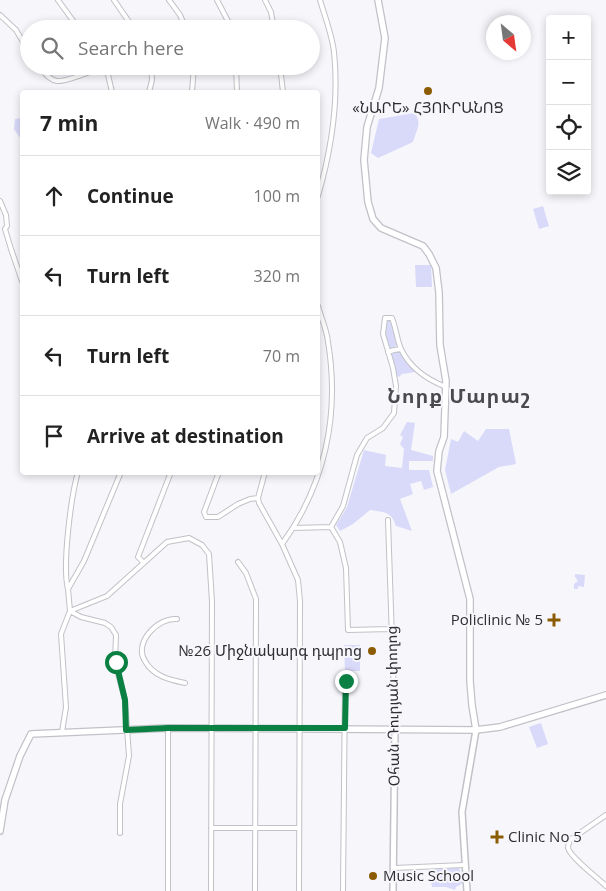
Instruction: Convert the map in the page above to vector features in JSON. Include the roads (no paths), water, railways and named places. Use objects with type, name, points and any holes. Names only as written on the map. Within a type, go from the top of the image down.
[{"type":"main road","points":[[378,0],[385,38],[379,88],[367,126],[364,160],[368,202],[373,219],[382,228],[423,246],[434,264],[439,292],[440,345],[446,387],[444,437],[439,451],[438,471],[470,599],[470,681],[476,730]]},
{"type":"main road","points":[[0,831],[6,800],[20,756],[31,734],[168,728],[476,730],[500,727],[606,695]]},
{"type":"street","points":[[58,0],[72,20]]},
{"type":"street","points":[[114,0],[128,20]]},
{"type":"street","points":[[170,0],[182,20]]},
{"type":"street","points":[[217,0],[227,20]]},
{"type":"street","points":[[265,0],[272,20]]},
{"type":"street","points":[[320,0],[334,51],[335,104],[320,188]]},
{"type":"street","points":[[0,14],[20,37]]},
{"type":"street","points":[[46,75],[57,81],[82,75]]},
{"type":"street","points":[[107,75],[111,90]]},
{"type":"street","points":[[150,90],[152,75]]},
{"type":"street","points":[[192,90],[193,75]]},
{"type":"street","points":[[236,75],[237,90]]},
{"type":"street","points":[[281,75],[283,90]]},
{"type":"street","points":[[0,201],[6,215],[6,229],[20,275]]},
{"type":"street","points":[[320,313],[328,342],[333,408],[325,455],[320,469]]},
{"type":"street","points":[[331,527],[343,506],[357,455],[367,438],[383,428],[394,414],[396,386],[384,334],[384,320],[387,317],[391,317],[393,320],[401,349],[411,364],[429,380],[446,387]]},
{"type":"street","points":[[388,352],[401,349]]},
{"type":"street","points":[[62,732],[66,707],[61,634],[70,611],[66,580],[68,540],[78,475]]},
{"type":"street","points":[[68,589],[87,554],[120,475]]},
{"type":"street","points":[[143,562],[138,557],[170,475]]},
{"type":"street","points":[[218,475],[204,512],[206,517],[218,518],[238,504],[258,498]]},
{"type":"street","points":[[264,475],[258,498],[259,503],[282,544],[298,580],[299,587],[299,891]]},
{"type":"street","points":[[282,544],[310,498],[318,475]]},
{"type":"street","name":"Օհան Դուրյան փողոց","points":[[388,520],[394,728],[393,891]]},
{"type":"street","points":[[293,528],[331,527]]},
{"type":"street","points":[[331,527],[340,542],[346,568],[348,630],[392,629]]},
{"type":"street","points":[[70,611],[107,596],[167,542],[189,538],[202,545],[209,554],[212,619],[211,891]]},
{"type":"street","points":[[238,562],[246,573],[256,599],[255,891]]},
{"type":"street","points":[[70,611],[105,622],[116,635],[116,662],[125,700],[129,756],[120,804],[120,833]]},
{"type":"street","points":[[177,619],[164,620],[154,628],[144,641],[142,655],[148,666],[159,675],[185,683]]},
{"type":"street","points":[[343,891],[346,681]]},
{"type":"street","points":[[168,728],[168,891]]},
{"type":"street","points":[[467,891],[462,812],[476,730]]},
{"type":"street","points":[[606,815],[570,840],[568,846],[569,850],[585,867],[606,886]]},
{"type":"street","points":[[211,828],[299,828]]},
{"type":"street","points":[[394,868],[464,865]]},
{"type":"place","name":"«ՆԱՐԵ» ՀՅՈՒՐԱՆՈՑ","points":[[428,91]]},
{"type":"place","name":"Policlinic № 5","points":[[554,620]]},
{"type":"place","name":"№26 Միջնակարգ դպրոց","points":[[372,651]]},
{"type":"place","name":"Clinic No 5","points":[[497,837]]},
{"type":"place","name":"Music School","points":[[373,876]]},
{"type":"district","name":"Նորք Մարաշ","points":[[459,396]]}]
